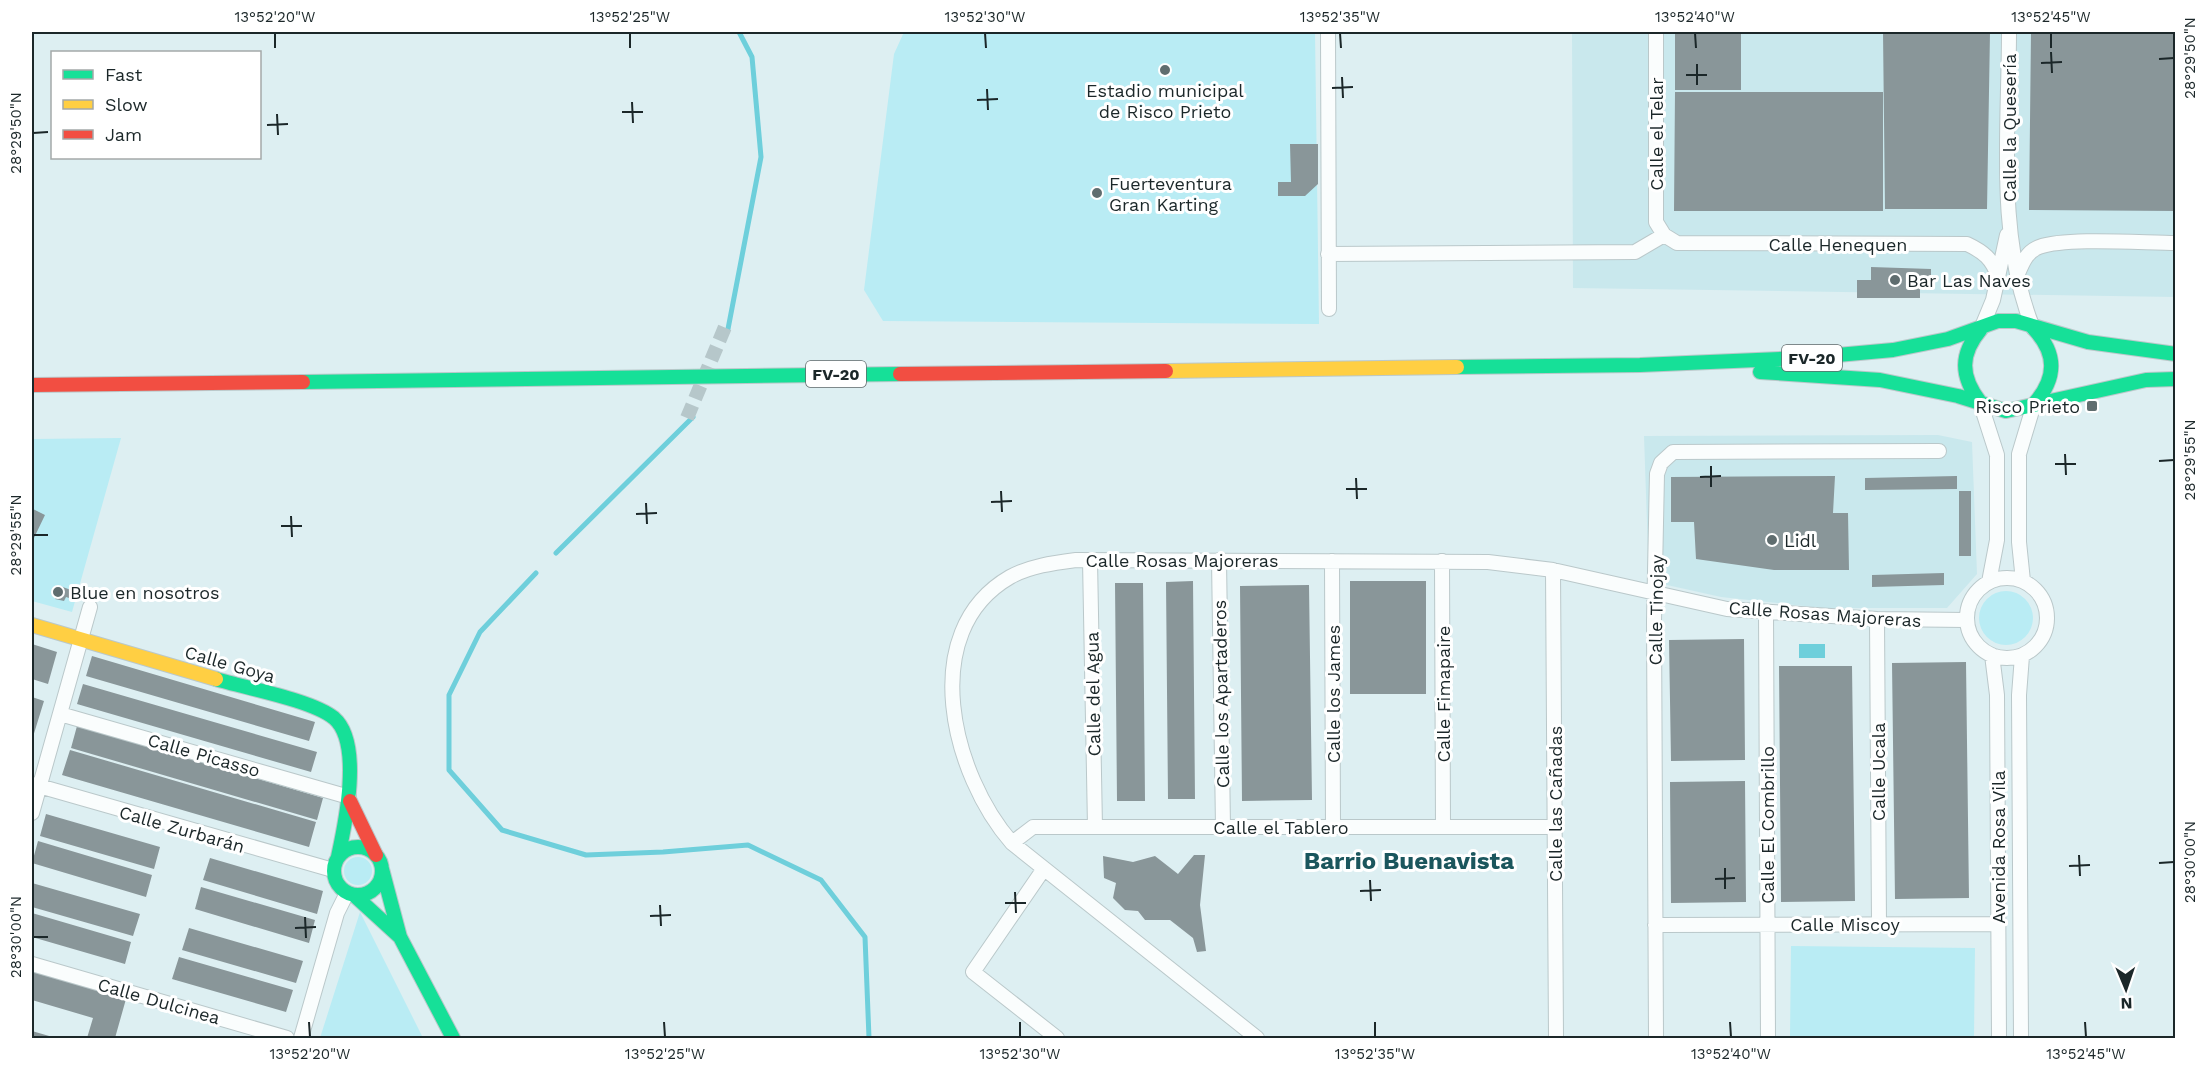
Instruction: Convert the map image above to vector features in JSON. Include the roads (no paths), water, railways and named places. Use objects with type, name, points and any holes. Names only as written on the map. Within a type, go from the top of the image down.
[{"type":"main road","name":"FV-20","points":[[32,385],[1640,365],[1804,358],[1893,350],[1948,339],[1998,321],[2016,321],[2088,342],[2175,354]]},
{"type":"main road","points":[[2034,328],[2048,345],[2054,366],[2052,380],[2045,393],[2034,404]]},
{"type":"main road","points":[[1980,402],[1968,389],[1963,365],[1970,341],[1981,329]]},
{"type":"main road","name":"FV-20","points":[[1640,365],[1880,380],[1980,402],[1992,409],[2007,411],[2021,410],[2034,404],[2146,380],[2175,379]]},
{"type":"main road","name":"Calle Goya","points":[[32,625],[315,708],[335,719],[344,733],[349,799],[336,863]]},
{"type":"main road","name":"Calle Goya","points":[[349,799],[376,855]]},
{"type":"main road","points":[[400,938],[337,884],[336,863],[355,847],[363,847],[376,855],[382,869],[400,938],[453,1038]]},
{"type":"main road","points":[[351,894],[374,890],[382,877],[382,869]]},
{"type":"street","points":[[1328,32],[1329,309]]},
{"type":"street","name":"Calle el Telar","points":[[1656,32],[1656,222],[1664,235]]},
{"type":"street","name":"Calle la Quesería","points":[[2009,32],[2009,224],[2017,276],[2034,328]]},
{"type":"street","name":"Calle la Quesería","points":[[1981,329],[1998,276],[2009,224]]},
{"type":"street","points":[[1328,254],[1635,252],[1664,235]]},
{"type":"street","name":"Calle Henequen","points":[[1664,235],[1677,243],[1967,244],[1983,251],[1993,261],[1998,276]]},
{"type":"street","points":[[2017,276],[2026,256],[2039,247],[2076,243],[2175,243]]},
{"type":"street","points":[[1980,402],[1997,456],[1997,540],[1989,582]]},
{"type":"street","points":[[2023,581],[2019,542],[2019,454],[2034,404]]},
{"type":"street","name":"Calle Tinojay","points":[[1656,1038],[1654,621],[1657,594],[1657,474],[1661,463],[1673,452],[1939,451]]},
{"type":"street","name":"Calle Rosas Majoreras","points":[[1257,1038],[1043,870],[996,826],[961,752],[954,721],[952,684],[956,647],[968,620],[990,592],[1010,577],[1040,565],[1090,560],[1488,562],[1553,570],[1727,609],[1877,620],[1966,620]]},
{"type":"street","name":"Calle del Agua","points":[[1090,560],[1095,827]]},
{"type":"street","name":"Calle los Apartaderos","points":[[1219,560],[1223,827]]},
{"type":"street","name":"Calle los James","points":[[1332,561],[1333,827]]},
{"type":"street","name":"Calle Fimapaire","points":[[1442,561],[1443,827]]},
{"type":"street","name":"Calle las Cañadas","points":[[1553,570],[1556,1038]]},
{"type":"street","points":[[2000,579],[2023,581],[2043,599],[2047,612],[2047,626],[2042,638],[2034,648],[2022,656],[2012,658],[1992,655],[1973,640],[1966,620],[1973,597],[1989,582],[2000,579]]},
{"type":"street","points":[[32,813],[35,785],[60,714],[90,607]]},
{"type":"street","name":"Calle El Combrillo","points":[[1766,612],[1768,1038]]},
{"type":"street","name":"Calle Ucala","points":[[1877,620],[1879,924]]},
{"type":"street","name":"Avenida Rosa Vila","points":[[1992,655],[1997,695],[1999,1038]]},
{"type":"street","name":"Avenida Rosa Vila","points":[[2021,1038],[2019,695],[2022,656]]},
{"type":"street","name":"Calle Picasso","points":[[60,714],[349,799]]},
{"type":"street","name":"Calle Zurbarán","points":[[35,785],[336,863]]},
{"type":"street","name":"Calle el Tablero","points":[[1012,843],[1034,827],[1555,827]]},
{"type":"street","points":[[1043,870],[973,972],[1057,1038]]},
{"type":"street","points":[[301,1038],[338,913],[351,894]]},
{"type":"street","name":"Calle Miscoy","points":[[1655,925],[1998,924]]},
{"type":"street","name":"Calle Dulcinea","points":[[32,964],[287,1038]]},
{"type":"water","points":[[1799,644],[1825,644],[1825,658],[1799,658]]},
{"type":"waterway","points":[[728,329],[761,157],[752,57],[739,32]]},
{"type":"waterway","points":[[556,553],[693,417]]},
{"type":"waterway","points":[[536,573],[480,632],[449,695],[449,770],[502,830],[586,855],[748,845],[821,880],[865,937],[869,1038]]},
{"type":"tunnel","points":[[687,418],[725,327]]},
{"type":"place","name":"Estadio municipal de Risco Prieto","points":[[1165,70]]},
{"type":"place","name":"Fuerteventura Gran Karting","points":[[1097,193]]},
{"type":"place","name":"Bar Las Naves","points":[[1895,280]]},
{"type":"place","name":"Risco Prieto","points":[[2092,406]]},
{"type":"place","name":"Lidl","points":[[1772,540]]},
{"type":"place","name":"Blue en nosotros","points":[[58,592]]},
{"type":"district","name":"Barrio Buenavista","points":[[1409,861]]}]
